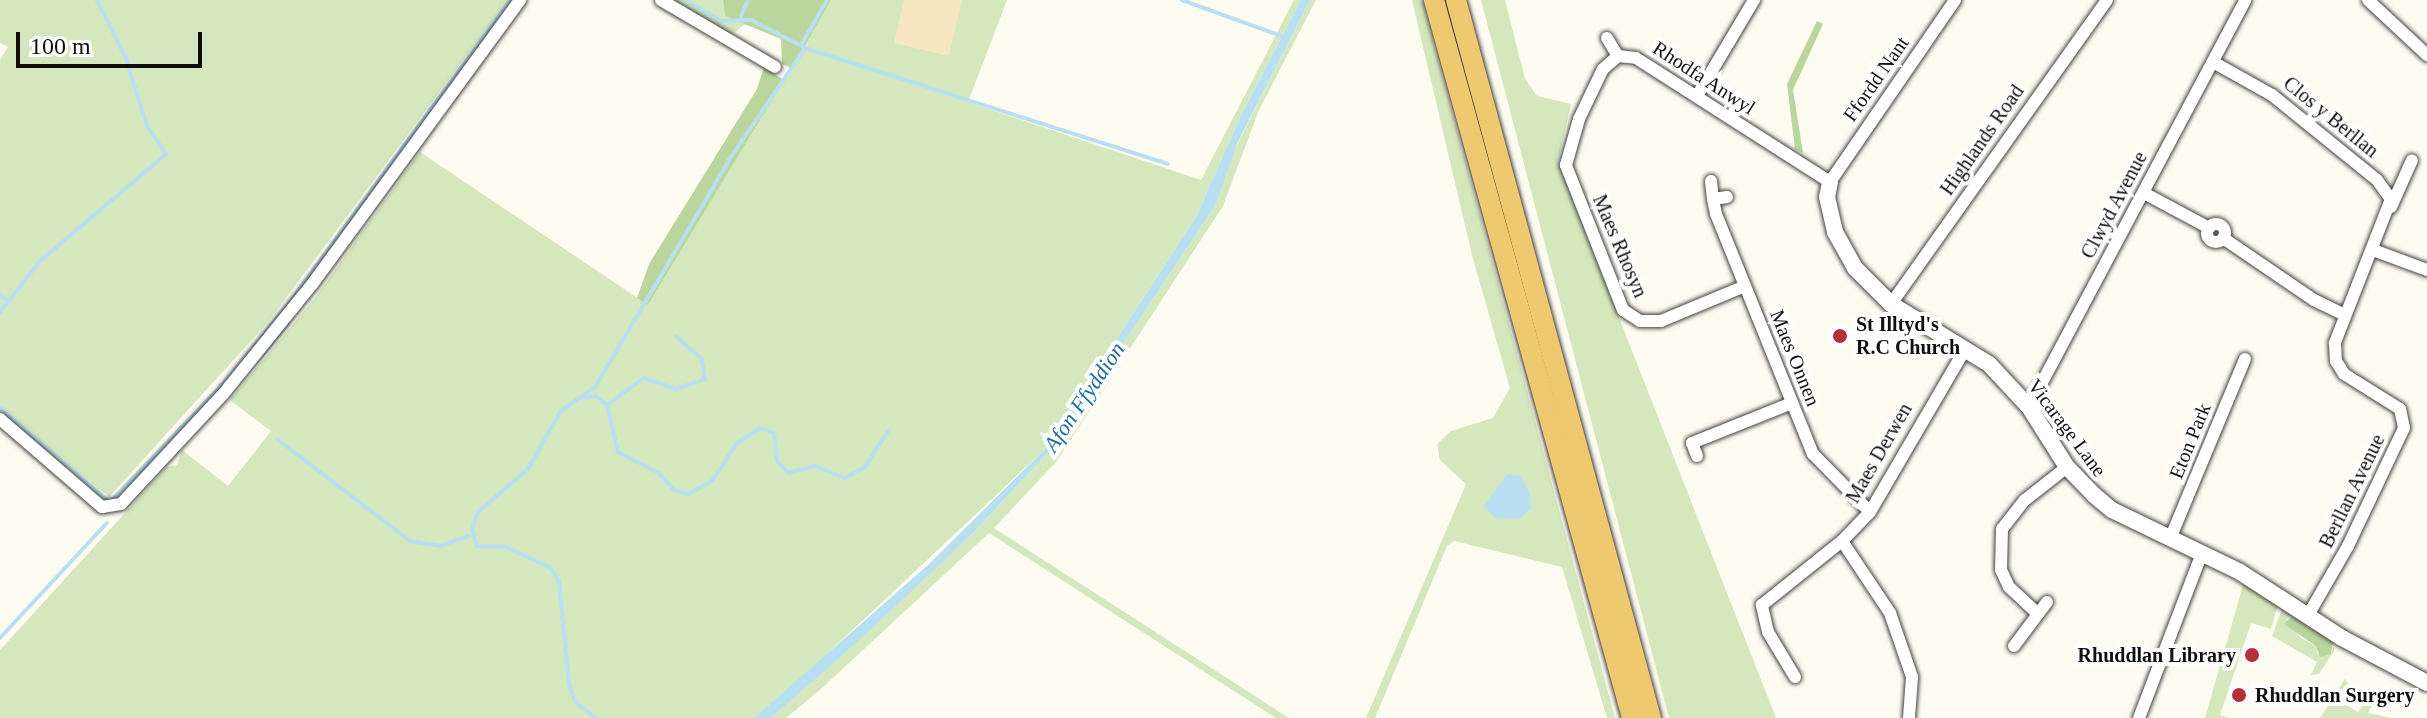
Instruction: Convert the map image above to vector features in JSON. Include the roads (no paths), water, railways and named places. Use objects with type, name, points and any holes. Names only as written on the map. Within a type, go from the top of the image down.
[{"type":"main road","points":[[1434,0],[1632,718]]},
{"type":"main road","points":[[1456,0],[1651,718]]},
{"type":"street","points":[[0,419],[102,507],[121,504],[224,393],[296,304],[520,0]]},
{"type":"street","points":[[661,0],[775,67]]},
{"type":"street","points":[[1697,96],[1754,0]]},
{"type":"street","name":"Ffordd Nant","points":[[1830,182],[1955,0]]},
{"type":"street","name":"Highlands Road","points":[[1891,304],[2107,0]]},
{"type":"street","name":"Clwyd Avenue","points":[[2029,407],[2245,0]]},
{"type":"street","points":[[2368,0],[2427,55]]},
{"type":"street","points":[[1607,38],[1618,56]]},
{"type":"street","name":"Rhodfa Anwyl","points":[[1579,119],[1603,69],[1618,56],[1636,58],[1830,182]]},
{"type":"street","name":"Clos y Berllan","points":[[2213,62],[2272,95],[2377,180],[2391,199],[2390,210]]},
{"type":"street","name":"Maes Rhosyn","points":[[1579,119],[1566,165],[1623,310],[1640,321],[1661,321],[1745,286]]},
{"type":"street","points":[[2390,210],[2412,160]]},
{"type":"street","name":"Maes Onnen","points":[[1711,181],[1713,199],[1745,286],[1821,467],[1870,512]]},
{"type":"street","name":"Vicarage Lane","points":[[1830,182],[1828,210],[1843,252],[1891,304],[1966,348],[2029,407],[2067,467],[2112,510],[2202,553],[2307,617],[2427,683]]},
{"type":"street","points":[[2144,193],[2209,228],[2210,239],[2223,238],[2345,315]]},
{"type":"street","points":[[1713,199],[1727,197]]},
{"type":"street","name":"Berllan Avenue","points":[[2307,617],[2348,546],[2404,428],[2400,409],[2344,374],[2336,361],[2335,343],[2345,315],[2390,210]]},
{"type":"street","points":[[2373,250],[2427,270]]},
{"type":"street","name":"Maes Derwen","points":[[1795,677],[1768,632],[1762,605],[1842,541],[1870,512],[1966,348]]},
{"type":"street","name":"Eton Park","points":[[2170,539],[2245,359]]},
{"type":"street","points":[[1678,448],[1792,403]]},
{"type":"street","points":[[1692,443],[1697,456]]},
{"type":"street","points":[[2038,614],[2009,587],[2001,570],[2002,529],[2025,500],[2067,467]]},
{"type":"street","points":[[1842,541],[1890,613],[1912,677],[1909,718]]},
{"type":"street","points":[[2139,718],[2202,553]]},
{"type":"street","points":[[2014,646],[2047,602]]},
{"type":"water","name":"Afon Ffyddion","points":[[1301,0],[1310,0],[1237,144],[1215,206],[1056,444],[973,533],[867,633],[771,718],[754,718],[929,564],[1044,450],[1196,217],[1240,117]]},
{"type":"water","points":[[1507,474],[1521,476],[1530,493],[1531,509],[1519,519],[1494,517],[1484,506]]},
{"type":"waterway","points":[[0,312],[40,261],[166,154],[147,126],[126,58],[97,0]]},
{"type":"waterway","points":[[0,408],[110,502],[223,384],[290,302],[510,0]]},
{"type":"waterway","points":[[686,0],[721,21],[751,20],[805,48],[1168,164]]},
{"type":"waterway","points":[[741,16],[748,0]]},
{"type":"waterway","points":[[801,45],[827,0]]},
{"type":"waterway","points":[[1182,0],[1284,37]]},
{"type":"waterway","points":[[596,718],[576,703],[569,685],[559,582],[551,568],[506,547],[477,546],[472,529],[478,512],[528,469],[561,411],[595,387],[729,160],[805,48]]},
{"type":"waterway","points":[[0,294],[9,302]]},
{"type":"waterway","points":[[258,360],[288,324]]},
{"type":"waterway","points":[[585,398],[596,396],[607,405],[644,378],[676,389],[705,379],[702,359],[676,336]]},
{"type":"waterway","points":[[607,405],[618,452],[659,473],[674,490],[688,494],[712,481],[737,443],[760,428],[774,433],[777,461],[788,473],[815,466],[845,478],[865,467],[888,431]]},
{"type":"waterway","points":[[277,439],[410,541],[440,546],[469,536]]},
{"type":"waterway","points":[[0,638],[107,523]]},
{"type":"place","name":"St Illtyd's R.C Church","points":[[1840,336]]},
{"type":"place","name":"Rhuddlan Library","points":[[2252,655]]},
{"type":"place","name":"Rhuddlan Surgery","points":[[2239,695]]}]
